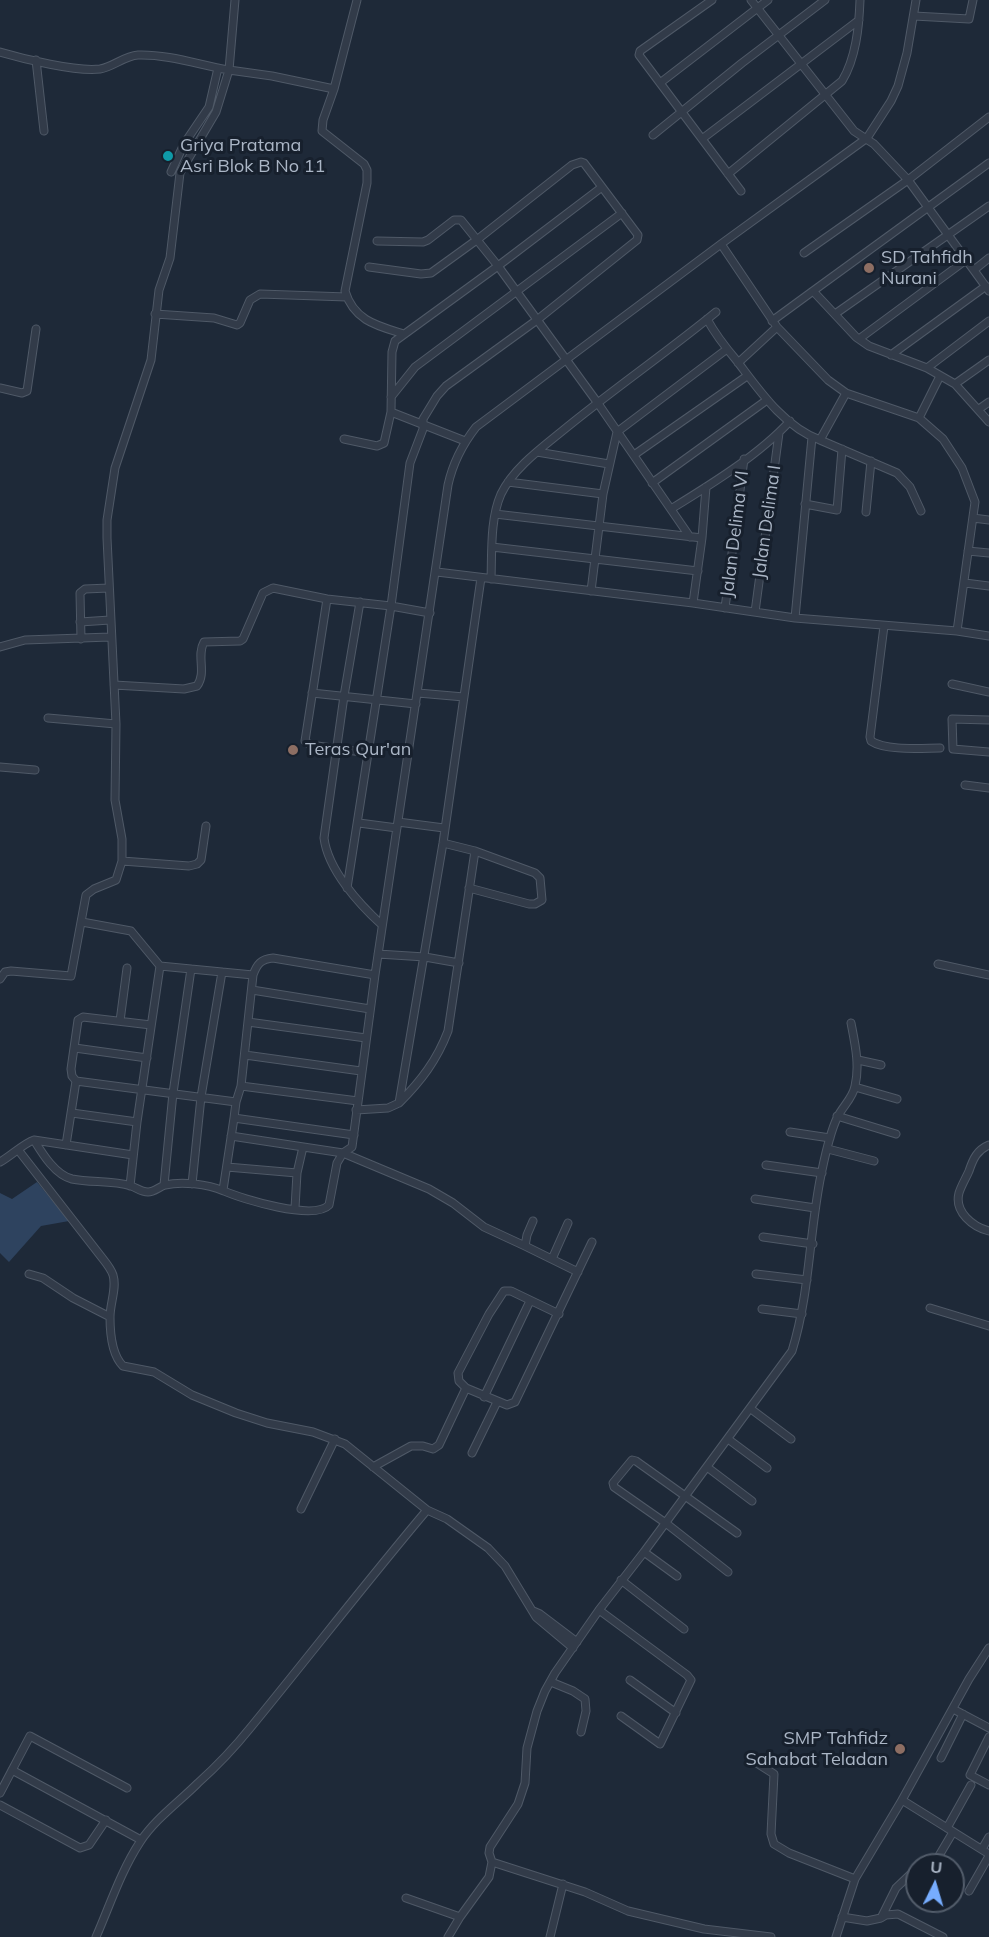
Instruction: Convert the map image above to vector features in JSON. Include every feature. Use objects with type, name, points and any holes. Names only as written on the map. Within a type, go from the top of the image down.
[{"type":"street","points":[[0,979],[5,972],[11,970],[71,976],[88,891],[116,880],[122,861],[122,839],[115,800],[116,724],[110,637],[107,520],[115,468],[149,370],[159,290],[170,258],[180,173],[216,112],[229,70],[235,0]]},
{"type":"street","points":[[357,0],[334,89],[323,120],[322,131],[364,164],[367,170],[367,183],[345,291],[347,297],[366,321],[404,334]]},
{"type":"street","points":[[712,0],[640,51],[639,57],[741,191]]},
{"type":"street","points":[[751,0],[755,10],[802,64],[854,131],[867,138],[908,180],[987,288],[891,355]]},
{"type":"street","points":[[660,83],[768,0]]},
{"type":"street","points":[[653,135],[825,0]]},
{"type":"street","points":[[728,174],[842,81],[848,73],[859,20],[860,0]]},
{"type":"street","points":[[34,1140],[50,1163],[67,1177],[130,1186],[146,1192],[164,1185],[192,1184],[223,1190],[243,1198],[295,1208],[321,1210],[329,1205],[336,1168],[343,1153],[352,1147],[382,925],[452,468],[465,441],[476,427],[867,138],[898,86],[903,71],[916,0]]},
{"type":"street","points":[[914,16],[969,20],[973,0]]},
{"type":"street","points":[[702,139],[859,20]]},
{"type":"street","points":[[0,52],[80,68],[96,69],[130,56],[146,56],[272,76],[334,89]]},
{"type":"street","points":[[36,60],[44,131]]},
{"type":"street","points":[[171,172],[184,144],[208,107],[218,68]]},
{"type":"street","points":[[804,253],[908,180],[989,117]]},
{"type":"street","points":[[347,888],[392,606],[410,463],[423,419],[441,391],[537,320],[637,240],[637,231],[584,163],[578,162],[431,273],[422,274],[369,267]]},
{"type":"street","points":[[738,363],[774,324],[813,291],[989,163]]},
{"type":"street","points":[[344,439],[384,444],[391,412],[395,341],[602,187]]},
{"type":"street","points":[[835,314],[989,206]]},
{"type":"street","points":[[391,398],[415,367],[622,213]]},
{"type":"street","points":[[377,241],[423,242],[458,218],[461,220],[478,239],[599,401],[617,432],[690,537]]},
{"type":"street","points":[[721,244],[774,324],[828,380],[846,393],[919,418],[943,439],[962,468],[975,502],[957,631]]},
{"type":"street","points":[[974,270],[989,258]]},
{"type":"street","points":[[859,339],[966,260]]},
{"type":"street","points":[[813,291],[859,339],[869,346],[927,368],[955,384],[989,422]]},
{"type":"street","points":[[155,314],[214,318],[237,326],[250,300],[260,294],[347,297]]},
{"type":"street","points":[[491,579],[495,514],[501,493],[508,482],[537,452],[599,401],[716,312]]},
{"type":"street","points":[[707,319],[747,376],[767,400],[790,421],[812,437],[872,461],[903,477],[921,511]]},
{"type":"street","points":[[927,368],[989,321]]},
{"type":"street","points":[[0,388],[22,393],[27,391],[36,329]]},
{"type":"street","points":[[591,591],[603,494],[617,432],[727,349]]},
{"type":"street","points":[[955,384],[989,360]]},
{"type":"street","points":[[919,418],[940,375]]},
{"type":"street","points":[[634,455],[747,376]]},
{"type":"street","points":[[820,440],[846,393]]},
{"type":"street","points":[[652,483],[767,400]]},
{"type":"street","points":[[979,409],[989,402]]},
{"type":"street","points":[[391,412],[465,441]]},
{"type":"street","points":[[671,509],[744,459],[779,433],[790,421]]},
{"type":"street","name":"Jalan Delima I","points":[[755,612],[779,433]]},
{"type":"street","points":[[795,618],[812,437]]},
{"type":"street","points":[[805,504],[837,510],[842,449]]},
{"type":"street","points":[[537,452],[609,464]]},
{"type":"street","name":"Jalan Delima VI","points":[[725,608],[744,459]]},
{"type":"street","points":[[866,512],[872,461]]},
{"type":"street","points":[[508,482],[603,494]]},
{"type":"street","points":[[693,603],[706,487]]},
{"type":"street","points":[[495,514],[702,538]]},
{"type":"street","points":[[973,518],[989,520]]},
{"type":"street","points":[[492,547],[698,571]]},
{"type":"street","points":[[968,551],[989,553]]},
{"type":"street","points":[[437,572],[693,603],[795,618],[957,631],[989,636]]},
{"type":"street","points":[[399,1103],[443,843],[481,578]]},
{"type":"street","points":[[965,583],[989,586]]},
{"type":"street","points":[[81,639],[81,591],[109,588]]},
{"type":"street","points":[[114,685],[193,688],[199,685],[202,675],[201,650],[204,642],[243,639],[263,593],[273,588],[327,599],[392,606],[430,613]]},
{"type":"street","points":[[327,599],[305,741],[310,745],[369,753]]},
{"type":"street","points":[[360,602],[324,838],[326,847],[347,888],[364,909],[382,925]]},
{"type":"street","points":[[80,622],[110,620]]},
{"type":"street","points":[[884,626],[872,714],[871,741],[874,744],[891,746],[940,748]]},
{"type":"street","points":[[0,647],[25,640],[110,637]]},
{"type":"street","points":[[952,684],[989,692]]},
{"type":"street","points":[[312,693],[416,704]]},
{"type":"street","points":[[418,693],[464,698]]},
{"type":"street","points":[[48,718],[116,724]]},
{"type":"street","points":[[989,720],[952,719],[953,749],[989,752]]},
{"type":"street","points":[[0,767],[36,770]]},
{"type":"street","points":[[965,785],[989,788]]},
{"type":"street","points":[[359,823],[444,828]]},
{"type":"street","points":[[122,861],[189,866],[197,864],[201,860],[206,826]]},
{"type":"street","points":[[443,843],[475,850],[535,873],[540,878],[542,900],[539,903],[529,904],[469,888]]},
{"type":"street","points":[[356,1110],[388,1108],[399,1103],[421,1081],[443,1046],[448,1031],[475,850]]},
{"type":"street","points":[[82,921],[131,931],[160,966],[253,975]]},
{"type":"street","points":[[378,954],[425,957],[459,963]]},
{"type":"street","points":[[223,1190],[236,1102],[241,1086],[253,975],[256,966],[266,958],[273,958],[375,975]]},
{"type":"street","points":[[938,964],[989,975]]},
{"type":"street","points":[[130,1186],[160,966]]},
{"type":"street","points":[[120,1021],[127,968]]},
{"type":"street","points":[[164,1185],[173,1093],[191,969]]},
{"type":"street","points":[[192,1184],[201,1097],[222,972]]},
{"type":"street","points":[[252,990],[370,1009]]},
{"type":"street","points":[[151,1025],[81,1017],[78,1023],[72,1076],[76,1081],[236,1102]]},
{"type":"street","points":[[248,1022],[366,1038]]},
{"type":"street","points":[[448,1937],[489,1876],[492,1862],[489,1853],[490,1846],[518,1804],[525,1783],[527,1748],[540,1701],[550,1682],[599,1610],[792,1351],[802,1314],[813,1244],[815,1208],[830,1138],[837,1116],[855,1088],[858,1060],[851,1023]]},
{"type":"street","points":[[75,1048],[147,1058]]},
{"type":"street","points":[[245,1054],[361,1071]]},
{"type":"street","points":[[858,1060],[881,1065]]},
{"type":"street","points":[[66,1145],[76,1081]]},
{"type":"street","points":[[241,1086],[358,1101]]},
{"type":"street","points":[[855,1088],[897,1099]]},
{"type":"street","points":[[72,1113],[137,1122]]},
{"type":"street","points":[[837,1116],[896,1134]]},
{"type":"street","points":[[234,1118],[354,1135]]},
{"type":"street","points":[[790,1132],[830,1138]]},
{"type":"street","points":[[231,1136],[343,1153],[429,1189],[453,1203],[484,1227],[578,1272]]},
{"type":"street","points":[[0,1162],[27,1142],[34,1140],[133,1155]]},
{"type":"street","points":[[989,1145],[981,1148],[974,1158],[958,1196],[960,1208],[966,1217],[976,1227],[989,1232]]},
{"type":"street","points":[[295,1208],[297,1173],[303,1147]]},
{"type":"street","points":[[828,1149],[874,1161]]},
{"type":"street","points":[[19,1150],[110,1268],[115,1283],[110,1317],[114,1351],[123,1366],[154,1372],[192,1395],[236,1413],[267,1423],[313,1432],[345,1444],[427,1510],[447,1519],[488,1548],[505,1566],[519,1592],[541,1622],[575,1645]]},
{"type":"street","points":[[766,1165],[822,1173]]},
{"type":"street","points":[[227,1167],[297,1173]]},
{"type":"street","points":[[755,1199],[815,1208]]},
{"type":"street","points":[[525,1246],[533,1221]]},
{"type":"street","points":[[552,1259],[568,1223]]},
{"type":"street","points":[[763,1237],[813,1244]]},
{"type":"street","points":[[559,1314],[511,1291],[504,1291],[458,1373],[459,1381],[466,1388],[497,1402],[507,1405],[515,1402],[559,1314],[592,1242]]},
{"type":"street","points":[[29,1274],[43,1278],[73,1298],[110,1317]]},
{"type":"street","points":[[756,1274],[807,1281]]},
{"type":"street","points":[[484,1397],[530,1301]]},
{"type":"street","points":[[930,1308],[989,1326]]},
{"type":"street","points":[[762,1309],[802,1314]]},
{"type":"street","points":[[373,1467],[411,1446],[433,1449],[439,1445],[466,1388]]},
{"type":"street","points":[[472,1453],[497,1402]]},
{"type":"street","points":[[751,1409],[792,1439]]},
{"type":"street","points":[[728,1438],[767,1468]]},
{"type":"street","points":[[301,1509],[335,1439]]},
{"type":"street","points":[[728,1572],[613,1483],[634,1460],[737,1533]]},
{"type":"street","points":[[707,1467],[752,1501]]},
{"type":"street","points":[[96,1937],[122,1876],[141,1840],[240,1740],[324,1638],[358,1592],[427,1510]]},
{"type":"street","points":[[644,1552],[677,1576]]},
{"type":"street","points":[[621,1581],[684,1629]]},
{"type":"street","points":[[599,1610],[691,1680],[660,1744],[621,1716]]},
{"type":"street","points":[[836,1937],[855,1879],[988,1650]]},
{"type":"street","points":[[630,1680],[676,1713]]},
{"type":"street","points":[[550,1682],[573,1691],[585,1700],[586,1711],[581,1732]]},
{"type":"street","points":[[953,1708],[989,1728]]},
{"type":"street","points":[[941,1758],[963,1714]]},
{"type":"street","points":[[0,1793],[30,1736],[127,1788]]},
{"type":"street","points":[[989,1737],[987,1747],[970,1775],[989,1785]]},
{"type":"street","points":[[755,1762],[774,1774],[771,1834],[774,1844],[789,1853],[855,1879]]},
{"type":"street","points":[[12,1770],[141,1840]]},
{"type":"street","points":[[940,1853],[971,1785]]},
{"type":"street","points":[[902,1800],[989,1855],[969,1891]]},
{"type":"street","points":[[0,1804],[80,1848],[89,1845],[106,1820]]},
{"type":"street","points":[[982,1849],[989,1837]]},
{"type":"street","points":[[492,1862],[592,1894],[628,1911],[704,1929],[771,1937]]},
{"type":"street","points":[[881,1918],[896,1888],[905,1880]]},
{"type":"street","points":[[550,1937],[563,1884]]},
{"type":"street","points":[[406,1898],[460,1917]]},
{"type":"street","points":[[842,1917],[867,1921],[891,1914],[902,1916],[943,1937]]},
{"type":"water","points":[[37,1182],[69,1221],[41,1226],[9,1262],[0,1253],[0,1193],[12,1199]]},
{"type":"place","name":"Griya Pratama Asri Blok B No 11","points":[[168,156]]},
{"type":"place","name":"SD Tahfidh Nurani","points":[[869,268]]},
{"type":"place","name":"Teras Qur'an","points":[[293,750]]},
{"type":"place","name":"SMP Tahfidz Sahabat Teladan","points":[[900,1749]]}]
